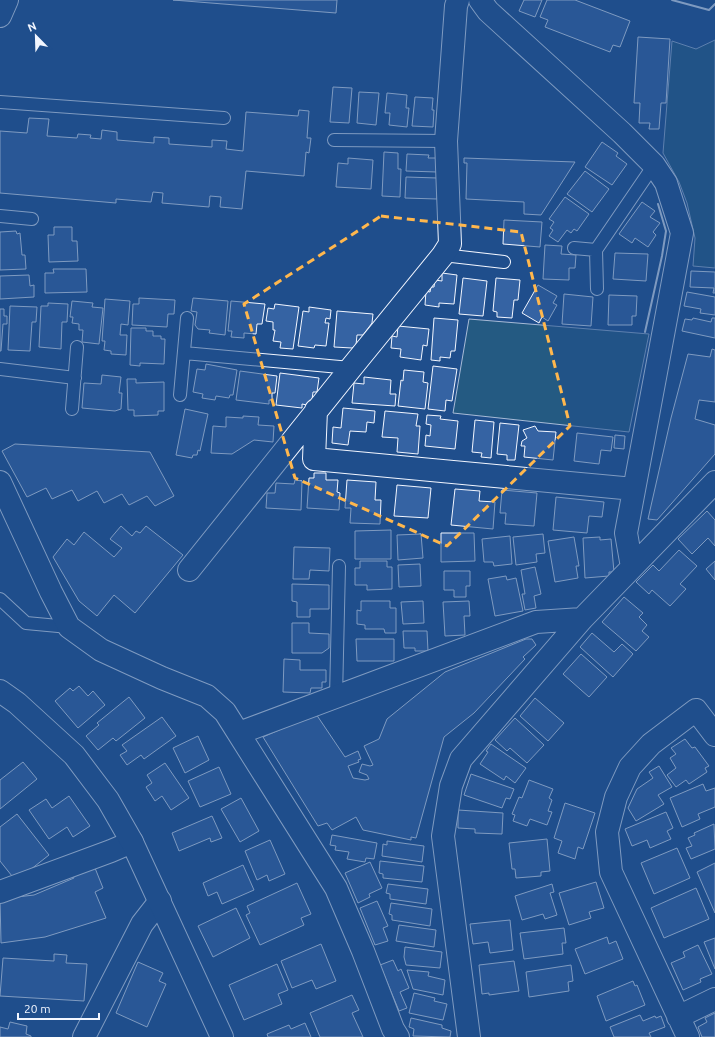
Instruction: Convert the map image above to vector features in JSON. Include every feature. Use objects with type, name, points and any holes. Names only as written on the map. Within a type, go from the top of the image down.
[{"type":"street","points":[[0,16],[7,0]]},
{"type":"street","points":[[189,570],[316,410],[443,255],[450,244],[446,141],[456,6],[458,0]]},
{"type":"street","points":[[480,0],[488,11],[622,133],[654,165],[666,183],[682,233],[626,533],[632,567]]},
{"type":"street","points":[[316,410],[314,459],[634,488]]},
{"type":"street","points":[[0,482],[51,592],[69,627],[101,650],[162,678],[207,696],[225,712],[336,888],[363,950],[393,1029],[398,1037]]},
{"type":"street","points":[[469,1037],[443,836],[451,786],[461,759],[582,618],[632,567],[713,489]]},
{"type":"street","points":[[239,733],[536,622],[582,618]]},
{"type":"street","points":[[0,691],[17,703],[74,755],[108,800],[132,842],[222,1037]]},
{"type":"street","points":[[688,1037],[612,872],[607,832],[616,797],[630,767],[651,744],[696,710],[715,735]]},
{"type":"street","points":[[0,892],[132,842]]},
{"type":"street","points":[[84,1037],[142,924],[160,901]]},
{"type":"street","points":[[678,1017],[715,999]]},
{"type":"lane","points":[[0,102],[224,118]]},
{"type":"lane","points":[[334,140],[446,141]]},
{"type":"lane","points":[[597,289],[596,250],[654,165]]},
{"type":"lane","points":[[0,216],[32,219]]},
{"type":"lane","points":[[574,248],[596,250]]},
{"type":"lane","points":[[443,255],[504,262]]},
{"type":"lane","points":[[180,395],[186,318]]},
{"type":"lane","points":[[72,409],[77,347]]},
{"type":"lane","points":[[184,353],[351,368]]},
{"type":"lane","points":[[0,370],[75,378]]},
{"type":"lane","points":[[336,697],[339,566]]},
{"type":"lane","points":[[0,598],[26,623],[69,627]]},
{"type":"highlighted area","points":[[381,216],[521,232],[570,426],[447,546],[295,478],[244,304]]},
{"type":"shaded area","points":[[715,40],[715,268],[693,266],[695,238],[687,203],[679,182],[663,153],[672,41],[696,49]]},
{"type":"shaded area","points":[[469,319],[649,334],[629,432],[453,413]]},
{"type":"building","points":[[173,0],[337,0],[336,13]]},
{"type":"building","points":[[524,0],[542,0],[535,17],[519,11]]},
{"type":"building","points":[[547,0],[575,0],[630,21],[620,47],[613,45],[610,52],[545,27],[548,20],[540,17]]},
{"type":"building","points":[[638,37],[670,39],[666,103],[661,103],[659,129],[649,129],[650,123],[639,123],[640,103],[634,103]]},
{"type":"building","points":[[333,87],[352,88],[349,123],[330,122]]},
{"type":"building","points":[[359,92],[379,93],[376,125],[357,123]]},
{"type":"building","points":[[387,93],[407,95],[406,108],[409,108],[407,127],[389,125],[390,113],[385,113]]},
{"type":"building","points":[[415,97],[433,98],[433,127],[412,126]]},
{"type":"building","points":[[299,110],[309,111],[307,138],[311,138],[309,153],[306,152],[304,176],[246,171],[242,209],[220,207],[221,197],[210,196],[209,207],[162,203],[163,193],[153,192],[151,202],[116,199],[116,203],[0,193],[0,131],[27,133],[29,118],[49,119],[47,136],[77,138],[78,134],[91,135],[90,138],[101,139],[102,130],[117,132],[117,140],[154,143],[154,137],[169,138],[169,144],[212,147],[212,140],[227,141],[226,149],[243,151],[246,112],[298,116]]},
{"type":"building","points":[[602,142],[618,153],[616,156],[627,164],[612,185],[585,167]]},
{"type":"building","points":[[384,152],[398,153],[398,169],[401,169],[400,197],[382,196]]},
{"type":"building","points":[[407,154],[429,155],[428,158],[437,158],[437,172],[406,171]]},
{"type":"building","points":[[348,158],[373,160],[371,189],[336,187],[338,163],[348,164]]},
{"type":"building","points":[[464,158],[575,162],[541,215],[524,214],[524,202],[466,199],[467,163],[464,163]]},
{"type":"building","points":[[585,171],[609,189],[592,212],[567,194]]},
{"type":"building","points":[[406,177],[438,178],[437,199],[405,198]]},
{"type":"building","points":[[565,197],[589,214],[577,231],[574,229],[571,233],[567,230],[558,242],[549,236],[553,230],[550,228],[554,222],[549,219]]},
{"type":"building","points":[[642,202],[655,211],[650,217],[660,223],[653,232],[656,235],[648,247],[635,238],[632,243],[619,234]]},
{"type":"building","points":[[504,220],[542,222],[540,247],[503,244]]},
{"type":"building","points":[[54,227],[72,227],[72,241],[77,241],[78,261],[49,262],[48,235],[54,235]]},
{"type":"building","points":[[16,231],[17,234],[20,233],[22,255],[25,255],[26,269],[0,270],[0,232]]},
{"type":"building","points":[[545,245],[562,246],[561,254],[576,255],[575,268],[569,268],[569,280],[543,279]]},
{"type":"building","points":[[615,253],[648,254],[646,281],[613,279]]},
{"type":"building","points":[[53,269],[86,269],[87,292],[45,293],[45,273],[54,273]]},
{"type":"building","points":[[691,271],[715,272],[715,293],[713,293],[714,288],[690,287]]},
{"type":"building","points":[[442,273],[457,275],[454,304],[439,303],[439,307],[425,305],[426,291],[430,292],[431,287],[434,287],[435,280],[442,281]]},
{"type":"building","points":[[29,275],[30,286],[34,285],[34,297],[0,299],[0,276]]},
{"type":"building","points":[[463,278],[487,281],[483,316],[459,314]]},
{"type":"building","points":[[496,278],[520,280],[518,300],[514,300],[512,318],[497,317],[497,312],[493,311]]},
{"type":"building","points":[[538,285],[557,296],[553,303],[557,305],[548,321],[542,317],[539,323],[522,313]]},
{"type":"building","points":[[687,292],[715,297],[715,315],[700,313],[701,309],[684,306]]},
{"type":"building","points":[[564,294],[593,297],[591,326],[562,324]]},
{"type":"building","points":[[609,295],[637,296],[636,316],[632,316],[632,325],[608,325]]},
{"type":"building","points":[[139,298],[175,300],[174,314],[168,314],[167,327],[132,325],[133,304],[139,304]]},
{"type":"building","points":[[193,298],[228,301],[225,335],[209,333],[210,330],[198,329],[195,325],[197,312],[191,311]]},
{"type":"building","points":[[105,299],[130,301],[128,325],[121,324],[120,335],[127,335],[126,355],[111,354],[111,351],[104,350],[105,341],[102,341]]},
{"type":"building","points":[[72,301],[93,303],[92,307],[103,308],[99,344],[82,342],[83,330],[79,330],[79,324],[72,323],[73,317],[70,317]]},
{"type":"building","points":[[231,301],[265,304],[262,324],[257,324],[256,334],[244,333],[244,338],[231,337],[232,331],[228,331]]},
{"type":"building","points":[[48,303],[68,304],[67,322],[62,322],[61,349],[39,347],[41,306],[48,306]]},
{"type":"building","points":[[275,304],[299,307],[293,349],[280,348],[281,342],[273,341],[275,330],[273,330],[273,322],[266,321],[268,308],[274,309]]},
{"type":"building","points":[[10,306],[37,307],[36,322],[32,322],[30,351],[8,350]]},
{"type":"building","points":[[309,307],[331,310],[330,319],[326,318],[325,323],[329,323],[326,346],[315,345],[314,348],[298,346],[303,311],[309,312]]},
{"type":"building","points":[[0,309],[4,309],[4,316],[7,316],[7,324],[3,324],[1,351],[0,351]]},
{"type":"building","points":[[337,311],[373,314],[372,323],[363,335],[357,335],[356,345],[352,348],[334,347]]},
{"type":"building","points":[[434,318],[458,320],[455,351],[451,351],[450,358],[440,357],[440,361],[431,360]]},
{"type":"building","points":[[693,318],[711,322],[712,318],[715,318],[715,338],[682,331],[685,319],[692,320]]},
{"type":"building","points":[[398,326],[429,329],[427,346],[423,345],[421,360],[400,357],[401,349],[391,348],[392,336],[397,337]]},
{"type":"building","points":[[131,328],[146,328],[146,331],[153,331],[153,336],[161,336],[161,339],[165,339],[164,364],[140,363],[140,366],[130,365]]},
{"type":"building","points":[[712,349],[715,350],[715,402],[699,400],[695,419],[715,425],[715,454],[657,520],[648,519],[671,418],[688,354],[710,357]]},
{"type":"building","points":[[206,364],[237,370],[233,395],[230,395],[229,398],[216,396],[215,400],[202,398],[203,394],[193,392],[197,369],[205,370]]},
{"type":"building","points":[[433,366],[457,369],[452,401],[446,400],[445,411],[428,409]]},
{"type":"building","points":[[404,370],[424,372],[423,382],[428,383],[425,409],[398,406],[401,380],[403,381]]},
{"type":"building","points":[[240,371],[277,376],[275,393],[272,393],[272,400],[269,400],[269,404],[236,400]]},
{"type":"building","points":[[280,373],[319,378],[317,392],[313,392],[312,400],[307,405],[302,404],[302,408],[276,405]]},
{"type":"building","points":[[102,375],[121,377],[119,393],[122,393],[121,409],[115,411],[82,408],[84,383],[101,384]]},
{"type":"building","points":[[364,377],[391,380],[390,394],[396,394],[395,406],[352,403],[354,383],[364,384]]},
{"type":"building","points":[[127,379],[136,379],[136,383],[164,382],[164,411],[158,411],[158,415],[134,416],[134,410],[128,410]]},
{"type":"building","points":[[343,408],[375,411],[374,423],[367,422],[366,432],[350,431],[348,445],[332,443],[333,427],[341,428]]},
{"type":"building","points":[[185,409],[208,414],[200,451],[198,450],[197,455],[193,455],[192,458],[176,455]]},
{"type":"building","points":[[385,411],[418,414],[416,426],[420,426],[418,454],[397,452],[398,438],[382,437]]},
{"type":"building","points":[[427,415],[441,416],[440,419],[458,421],[455,449],[425,446],[426,435],[430,436],[431,425],[426,424]]},
{"type":"building","points":[[243,416],[259,417],[258,425],[274,426],[273,442],[254,440],[232,454],[211,453],[213,426],[226,427],[226,417],[243,418]]},
{"type":"building","points":[[475,420],[494,422],[491,458],[481,457],[482,453],[472,452]]},
{"type":"building","points":[[500,423],[519,425],[515,460],[507,460],[507,455],[497,454]]},
{"type":"building","points":[[535,426],[538,431],[556,432],[553,460],[524,457],[525,446],[521,446],[522,441],[527,438],[523,430]]},
{"type":"building","points":[[577,433],[613,437],[611,451],[601,450],[599,464],[574,461]]},
{"type":"building","points":[[615,435],[625,436],[624,449],[614,448]]},
{"type":"building","points":[[15,444],[150,452],[174,496],[155,506],[147,496],[129,505],[122,494],[104,503],[97,491],[78,501],[72,490],[52,499],[46,488],[27,497],[2,451]]},
{"type":"building","points":[[314,473],[326,473],[326,480],[338,480],[337,492],[340,493],[339,510],[307,508],[309,478],[314,478]]},
{"type":"building","points":[[295,480],[302,481],[301,510],[266,508],[267,493],[275,493],[276,483],[294,484]]},
{"type":"building","points":[[347,480],[376,482],[375,500],[381,500],[380,524],[350,523],[351,508],[345,508]]},
{"type":"building","points":[[397,485],[431,488],[428,518],[394,516]]},
{"type":"building","points":[[455,489],[480,491],[479,501],[495,502],[493,529],[451,525]]},
{"type":"building","points":[[502,490],[537,493],[534,526],[505,524],[506,513],[500,513]]},
{"type":"building","points":[[556,497],[604,502],[602,517],[589,516],[587,533],[553,530]]},
{"type":"building","points":[[707,511],[715,520],[715,546],[708,538],[692,554],[678,539]]},
{"type":"building","points":[[121,526],[132,536],[136,531],[140,533],[146,526],[183,555],[135,613],[114,595],[97,616],[79,601],[53,557],[67,539],[74,545],[84,532],[114,557],[122,548],[110,539]]},
{"type":"building","points":[[391,530],[391,559],[355,559],[355,531]]},
{"type":"building","points":[[441,533],[474,533],[475,561],[441,562]]},
{"type":"building","points":[[421,534],[423,558],[398,560],[397,535]]},
{"type":"building","points":[[543,534],[545,553],[536,554],[537,562],[516,565],[513,537]]},
{"type":"building","points":[[510,536],[512,564],[494,566],[493,562],[484,562],[482,539]]},
{"type":"building","points":[[574,537],[579,566],[576,566],[578,578],[555,582],[548,541]]},
{"type":"building","points":[[600,537],[600,540],[611,539],[614,572],[609,572],[609,576],[585,578],[583,538]]},
{"type":"building","points":[[294,547],[330,548],[329,571],[310,570],[309,579],[293,579]]},
{"type":"building","points":[[679,550],[697,566],[680,584],[686,589],[670,606],[652,590],[649,594],[636,582],[653,565],[659,571]]},
{"type":"building","points":[[360,561],[387,561],[387,567],[392,567],[392,589],[367,590],[367,585],[355,585],[355,568],[360,568]]},
{"type":"building","points":[[715,561],[715,580],[706,569]]},
{"type":"building","points":[[420,564],[421,586],[399,587],[398,565]]},
{"type":"building","points":[[535,567],[541,594],[534,596],[536,608],[525,610],[522,594],[525,594],[521,570]]},
{"type":"building","points":[[444,571],[470,571],[470,586],[466,586],[466,597],[454,597],[454,590],[444,590]]},
{"type":"building","points":[[506,576],[507,580],[516,578],[523,611],[495,616],[488,579]]},
{"type":"building","points":[[292,584],[329,585],[329,609],[310,609],[310,617],[297,617],[297,602],[292,601]]},
{"type":"building","points":[[624,597],[643,613],[639,617],[647,625],[642,631],[649,637],[636,651],[602,622]]},
{"type":"building","points":[[361,601],[390,601],[390,608],[396,608],[396,633],[385,633],[384,629],[365,629],[365,625],[357,624],[357,610],[361,611]]},
{"type":"building","points":[[423,601],[424,623],[403,624],[401,602]]},
{"type":"building","points":[[469,601],[470,616],[464,616],[465,635],[445,636],[443,602]]},
{"type":"building","points":[[292,623],[309,623],[309,633],[329,634],[329,648],[322,653],[292,653]]},
{"type":"building","points":[[403,631],[427,631],[428,651],[415,651],[415,648],[404,648]]},
{"type":"building","points":[[592,633],[614,652],[622,644],[633,654],[613,677],[580,647]]},
{"type":"building","points":[[356,639],[394,639],[394,661],[357,661]]},
{"type":"building","points":[[526,639],[532,639],[536,645],[523,657],[525,659],[474,713],[444,737],[416,838],[411,837],[411,840],[363,830],[356,817],[332,830],[327,823],[318,826],[263,737],[316,714],[345,757],[358,751],[361,759],[358,760],[359,762],[348,766],[353,778],[365,780],[369,779],[367,775],[359,772],[362,764],[370,766],[373,765],[364,746],[379,739],[387,719],[445,672]]},
{"type":"building","points":[[581,654],[607,677],[589,697],[563,674]]},
{"type":"building","points":[[284,659],[300,660],[300,670],[326,670],[326,682],[322,682],[322,688],[311,688],[310,693],[283,692]]},
{"type":"building","points":[[79,686],[88,696],[93,691],[105,705],[78,728],[55,701],[70,688],[73,691]]},
{"type":"building","points":[[129,697],[145,718],[116,741],[113,738],[98,750],[86,736],[99,725],[97,723]]},
{"type":"building","points":[[535,698],[564,723],[548,741],[520,716]]},
{"type":"building","points":[[162,717],[176,736],[144,759],[141,755],[127,765],[120,755],[127,751],[122,745]]},
{"type":"building","points":[[515,718],[544,745],[527,763],[510,748],[507,751],[495,740]]},
{"type":"building","points":[[198,736],[209,760],[185,773],[173,748]]},
{"type":"building","points":[[685,739],[692,748],[695,747],[709,766],[705,768],[707,772],[689,784],[686,780],[676,787],[667,775],[676,768],[670,758],[676,754],[671,748]]},
{"type":"building","points":[[491,744],[526,768],[515,783],[506,776],[504,780],[480,764],[488,752],[486,751]]},
{"type":"building","points":[[23,762],[37,779],[0,809],[0,780]]},
{"type":"building","points":[[165,763],[189,798],[171,810],[162,796],[155,801],[146,787],[152,783],[147,775]]},
{"type":"building","points":[[659,766],[672,787],[658,795],[664,804],[636,821],[628,808],[637,789],[653,778],[649,772]]},
{"type":"building","points":[[219,767],[231,794],[200,807],[188,781]]},
{"type":"building","points":[[471,774],[514,789],[510,799],[506,798],[502,808],[464,795]]},
{"type":"building","points":[[529,780],[553,789],[549,798],[552,800],[548,811],[552,812],[547,825],[530,819],[527,826],[513,821],[515,815],[512,814],[519,797],[522,798]]},
{"type":"building","points":[[703,784],[706,791],[715,788],[715,807],[698,814],[700,819],[682,827],[670,798]]},
{"type":"building","points":[[69,796],[90,826],[73,837],[67,827],[49,839],[29,810],[46,799],[52,808]]},
{"type":"building","points":[[241,798],[259,831],[240,842],[221,809]]},
{"type":"building","points":[[565,803],[595,813],[583,849],[578,847],[575,859],[558,853],[562,841],[554,838]]},
{"type":"building","points":[[458,810],[503,813],[502,834],[475,833],[475,829],[458,828]]},
{"type":"building","points":[[666,812],[673,828],[667,831],[671,839],[650,848],[647,840],[632,846],[625,829]]},
{"type":"building","points":[[17,814],[49,855],[16,881],[0,861],[0,827]]},
{"type":"building","points":[[212,816],[222,838],[211,842],[210,838],[179,851],[172,833]]},
{"type":"building","points":[[714,824],[715,849],[691,859],[686,848],[692,846],[688,838],[695,835],[694,833]]},
{"type":"building","points":[[332,835],[377,843],[374,859],[366,858],[365,862],[347,859],[349,852],[335,850],[336,846],[330,845]]},
{"type":"building","points":[[547,839],[550,871],[541,872],[541,876],[516,878],[515,869],[512,869],[509,843]]},
{"type":"building","points":[[270,840],[285,874],[269,881],[267,875],[257,880],[245,851]]},
{"type":"building","points":[[387,841],[424,846],[422,862],[382,856],[383,844],[387,845]]},
{"type":"building","points":[[677,848],[690,878],[654,894],[641,863]]},
{"type":"building","points":[[380,861],[424,866],[422,882],[383,878],[383,874],[379,873]]},
{"type":"building","points":[[370,862],[382,888],[369,894],[370,897],[358,903],[345,873]]},
{"type":"building","points":[[715,863],[715,913],[697,872]]},
{"type":"building","points":[[243,865],[254,890],[222,904],[217,892],[208,896],[203,883]]},
{"type":"building","points":[[95,868],[103,888],[95,892],[106,918],[45,937],[1,943],[0,899],[34,895],[74,878],[73,876]]},
{"type":"building","points":[[596,882],[604,908],[589,912],[591,918],[569,925],[559,893]]},
{"type":"building","points":[[297,883],[311,914],[301,918],[304,925],[260,945],[246,915],[250,913],[247,906]]},
{"type":"building","points":[[388,884],[428,889],[426,904],[390,899],[390,894],[386,893]]},
{"type":"building","points":[[552,884],[554,892],[550,893],[557,915],[545,919],[543,914],[522,920],[515,896]]},
{"type":"building","points":[[696,888],[709,919],[664,938],[651,908]]},
{"type":"building","points":[[377,901],[388,926],[383,928],[388,941],[375,945],[360,908]]},
{"type":"building","points":[[391,903],[432,909],[430,926],[392,920],[392,915],[389,914]]},
{"type":"building","points":[[236,908],[250,938],[213,957],[198,926]]},
{"type":"building","points":[[510,920],[513,950],[490,953],[488,942],[473,944],[470,924]]},
{"type":"building","points":[[399,925],[436,930],[434,947],[396,941]]},
{"type":"building","points":[[564,928],[566,943],[562,943],[563,954],[524,959],[520,933]]},
{"type":"building","points":[[607,937],[609,944],[616,941],[623,959],[585,974],[575,949]]},
{"type":"building","points":[[715,938],[715,969],[704,942]]},
{"type":"building","points":[[321,944],[336,981],[316,989],[312,980],[292,988],[281,961]]},
{"type":"building","points":[[698,945],[712,974],[700,979],[701,982],[683,990],[671,963],[685,957],[683,952]]},
{"type":"building","points":[[405,947],[442,952],[440,968],[406,965],[404,957]]},
{"type":"building","points":[[54,954],[67,955],[66,963],[87,964],[84,1001],[0,996],[3,958],[54,961]]},
{"type":"building","points":[[393,960],[398,971],[401,969],[409,988],[400,992],[407,1008],[399,1011],[380,965]]},
{"type":"building","points":[[514,961],[519,991],[489,995],[489,993],[482,994],[479,965]]},
{"type":"building","points":[[138,962],[163,973],[159,981],[166,984],[147,1027],[116,1013]]},
{"type":"building","points":[[277,964],[288,990],[278,994],[282,1004],[244,1020],[229,985]]},
{"type":"building","points":[[571,965],[573,981],[568,982],[569,991],[529,997],[526,972]]},
{"type":"building","points":[[407,970],[429,972],[428,976],[445,980],[443,995],[413,989]]},
{"type":"building","points":[[633,981],[635,986],[637,985],[645,1005],[606,1021],[597,996]]},
{"type":"building","points":[[414,993],[435,998],[434,1001],[447,1004],[443,1020],[409,1013]]},
{"type":"building","points":[[352,995],[359,1010],[352,1013],[363,1037],[320,1037],[310,1013]]},
{"type":"building","points":[[715,1013],[715,1037],[702,1037],[698,1027],[707,1022],[705,1018]]},
{"type":"building","points":[[640,1015],[643,1021],[655,1016],[656,1018],[661,1016],[665,1027],[649,1033],[651,1037],[614,1037],[610,1027]]},
{"type":"building","points":[[411,1018],[442,1025],[442,1028],[451,1031],[450,1037],[413,1036],[414,1029],[409,1027]]},
{"type":"building","points":[[10,1022],[27,1026],[26,1034],[31,1037],[0,1037],[0,1027],[8,1029]]},
{"type":"building","points":[[305,1023],[311,1037],[268,1037],[267,1034],[289,1025],[291,1029]]},
{"type":"wall","points":[[672,0],[709,10],[715,4]]},
{"type":"wall","points":[[645,332],[666,231],[658,204]]}]
